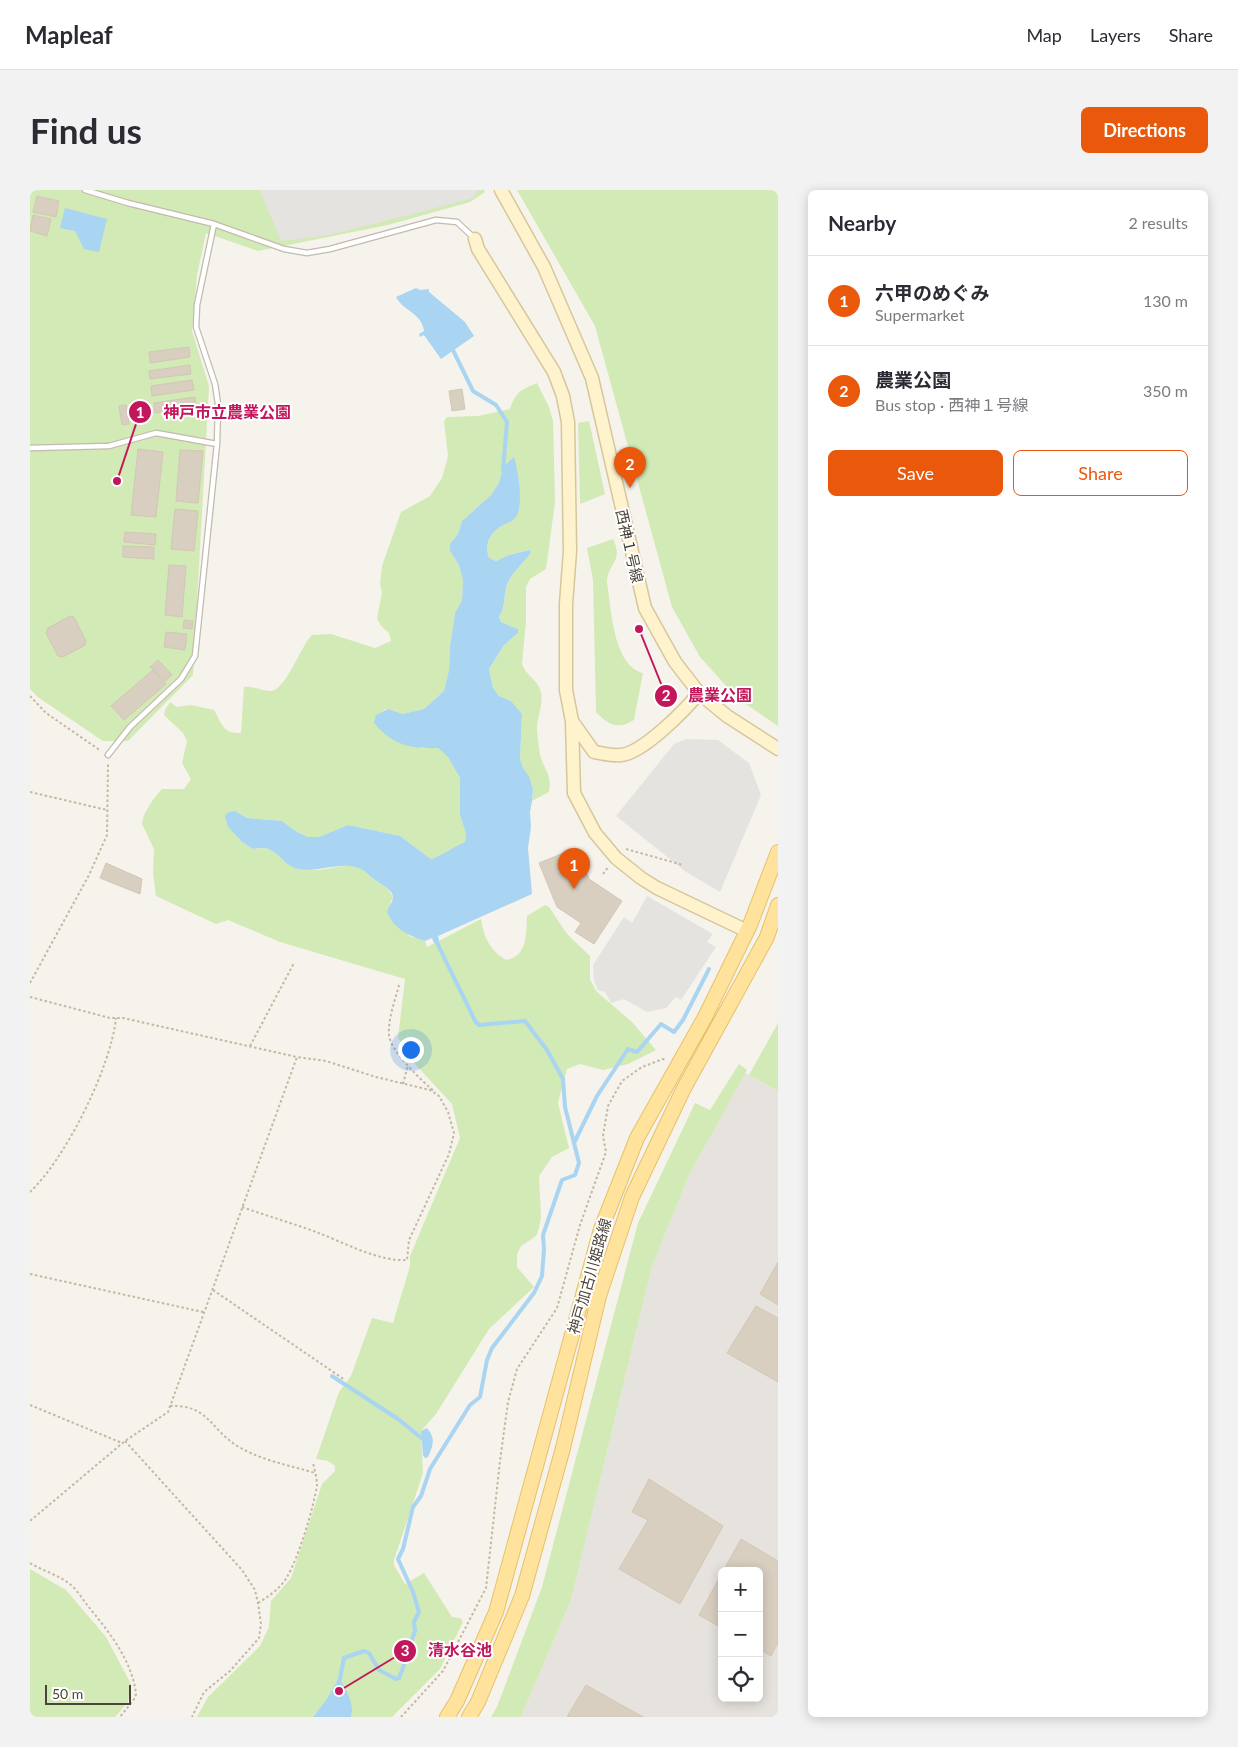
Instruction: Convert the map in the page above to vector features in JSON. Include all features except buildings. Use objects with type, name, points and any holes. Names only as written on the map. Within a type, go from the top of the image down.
[{"type":"main road","name":"神戸加古川姫路線","points":[[447,1717],[457,1701],[496,1612],[601,1229],[637,1138],[705,1017],[747,931],[778,852]]},
{"type":"main road","name":"神戸加古川姫路線","points":[[469,1717],[478,1702],[522,1596],[563,1448],[599,1296],[632,1197],[683,1090],[767,936],[778,905]]},
{"type":"street","name":"西神１号線","points":[[501,190],[544,267],[592,378],[645,608],[676,662],[699,693],[727,716],[778,749]]},
{"type":"street","points":[[474,239],[478,249],[554,372],[563,396],[568,422],[570,551],[566,604],[566,690],[572,721],[574,793],[595,833],[616,858],[641,878],[747,931]]},
{"type":"street","points":[[573,766],[594,752],[622,755],[646,743],[683,712],[699,693]]},
{"type":"street","points":[[572,721],[594,752]]},
{"type":"lane","points":[[84,190],[214,224],[284,250],[307,252],[330,249],[436,220],[457,222],[474,239]]},
{"type":"lane","points":[[108,755],[130,727],[181,679],[196,656],[217,444],[218,404],[215,384],[196,327],[197,305],[214,224]]},
{"type":"lane","points":[[30,448],[109,446],[156,433],[217,444]]},
{"type":"path","points":[[30,696],[46,713],[108,755],[107,835],[89,875],[30,983]]},
{"type":"path","points":[[30,792],[108,810]]},
{"type":"path","points":[[603,874],[624,849],[683,865]]},
{"type":"path","points":[[250,1046],[294,963]]},
{"type":"path","points":[[242,1207],[314,1231],[379,1256],[407,1260],[410,1240],[449,1154],[454,1132],[448,1112],[439,1095],[408,1066],[389,1037],[390,1019],[399,985]]},
{"type":"path","points":[[30,997],[44,999],[110,1018],[123,1018],[297,1057],[326,1061],[376,1077],[430,1090],[439,1095]]},
{"type":"path","points":[[30,1192],[54,1166],[88,1103],[106,1061],[115,1032],[116,1018]]},
{"type":"path","points":[[30,1521],[124,1442],[168,1412],[297,1057]]},
{"type":"path","points":[[402,1717],[443,1672],[486,1588],[508,1402],[517,1369],[556,1308],[580,1225],[606,1152],[603,1136],[608,1106],[622,1081],[642,1067],[662,1059],[678,1063]]},
{"type":"path","points":[[402,1084],[408,1066]]},
{"type":"path","points":[[30,1274],[203,1312]]},
{"type":"path","points":[[213,1290],[345,1380]]},
{"type":"path","points":[[30,1405],[124,1442],[242,1570],[254,1590],[261,1624],[259,1638],[230,1671],[204,1692],[192,1717]]},
{"type":"path","points":[[170,1406],[191,1408],[207,1416],[219,1431],[238,1447],[263,1460],[315,1473]]},
{"type":"path","points":[[258,1603],[275,1592],[287,1578],[297,1554],[311,1511],[317,1483],[313,1462]]},
{"type":"path","points":[[30,1563],[73,1586],[109,1632],[128,1664],[136,1694],[120,1717]]},
{"type":"shaded area","points":[[260,190],[478,190],[473,198],[416,213],[329,235],[281,241]]},
{"type":"shaded area","points":[[687,739],[718,740],[749,763],[761,795],[720,892],[686,872],[616,816],[674,744]]},
{"type":"shaded area","points":[[647,896],[713,934],[707,942],[716,947],[681,1000],[676,997],[666,1008],[647,1012],[624,999],[611,1003],[605,992],[598,990],[594,981],[593,965],[624,917],[632,923]]},
{"type":"shaded area","points":[[745,1073],[778,1091],[778,1717],[521,1717],[571,1600],[652,1266],[689,1175]]},
{"type":"green space","points":[[30,190],[484,190],[485,192],[470,202],[388,225],[258,251],[206,233],[197,275],[192,331],[209,386],[193,675],[128,741],[103,741],[39,698],[30,689]]},
{"type":"green space","points":[[517,190],[778,190],[778,726],[737,698],[700,657],[672,607],[595,326]]},
{"type":"green space","points":[[537,383],[549,407],[553,421],[555,502],[546,569],[530,579],[526,587],[526,621],[522,664],[540,689],[541,705],[537,732],[540,755],[549,780],[549,792],[532,801],[533,789],[520,759],[522,714],[511,701],[499,696],[493,688],[489,669],[504,645],[518,633],[518,629],[501,622],[499,617],[503,610],[509,580],[531,553],[528,550],[496,561],[489,558],[487,547],[490,538],[503,525],[503,467],[499,483],[491,495],[462,521],[458,534],[450,544],[450,551],[459,565],[463,581],[462,600],[455,613],[450,646],[449,670],[444,691],[424,709],[403,714],[388,709],[383,710],[421,748],[438,748],[448,757],[460,778],[460,815],[466,834],[465,842],[431,859],[400,836],[348,825],[319,837],[308,837],[297,832],[282,821],[247,818],[235,811],[228,827],[242,842],[253,849],[272,850],[279,854],[287,863],[299,867],[322,870],[341,866],[354,866],[366,871],[374,880],[390,892],[393,898],[390,903],[409,936],[425,941],[427,947],[481,919],[486,938],[492,948],[506,960],[513,958],[522,949],[524,943],[527,916],[545,905],[549,907],[567,934],[590,956],[590,979],[596,991],[632,1022],[656,1050],[628,1064],[603,1070],[580,1064],[567,1069],[558,1103],[569,1148],[552,1157],[539,1176],[541,1218],[538,1232],[536,1236],[521,1246],[517,1254],[517,1267],[534,1287],[489,1329],[436,1414],[421,1431],[423,1473],[394,1560],[394,1565],[405,1584],[424,1573],[452,1617],[460,1618],[463,1622],[440,1669],[392,1717],[351,1717],[349,1697],[339,1679],[313,1717],[197,1717],[208,1697],[260,1646],[269,1627],[271,1601],[291,1578],[322,1484],[335,1471],[335,1466],[328,1461],[316,1459],[339,1392],[351,1376],[372,1318],[393,1323],[410,1266],[410,1256],[460,1138],[452,1104],[416,1065],[398,1038],[405,979],[280,942],[228,920],[216,924],[156,896],[153,873],[154,849],[142,824],[144,815],[149,805],[162,789],[184,789],[191,779],[182,763],[187,741],[183,733],[164,715],[165,710],[170,702],[177,707],[191,705],[214,710],[221,724],[227,730],[241,733],[244,687],[268,691],[277,689],[312,635],[331,634],[375,648],[391,641],[389,633],[377,619],[382,592],[380,584],[382,566],[401,512],[430,496],[442,478],[448,456],[444,421],[447,417],[478,416],[510,409],[519,392]]},
{"type":"green space","points":[[589,421],[605,494],[580,504],[578,423]]},
{"type":"green space","points":[[613,539],[617,553],[607,582],[615,634],[625,659],[633,668],[643,673],[634,720],[623,725],[609,723],[596,712],[593,580],[587,548]]},
{"type":"green space","points":[[778,1023],[778,1091],[749,1075]]},
{"type":"green space","points":[[739,1064],[747,1070],[689,1175],[652,1266],[571,1600],[521,1717],[491,1717],[497,1707],[542,1587],[638,1223],[695,1103],[710,1110]]},
{"type":"green space","points":[[30,1569],[66,1590],[106,1637],[131,1684],[128,1702],[115,1717],[30,1717]]},
{"type":"water","points":[[65,208],[107,219],[99,252],[84,249],[75,231],[60,228]]},
{"type":"water","points":[[416,288],[420,290],[429,289],[429,292],[465,322],[474,336],[441,359],[424,335],[420,337],[419,334],[424,331],[420,320],[403,306],[396,297]]},
{"type":"water","points":[[514,457],[520,490],[517,514],[513,520],[498,528],[489,539],[487,548],[489,558],[496,561],[509,555],[529,550],[531,553],[509,579],[503,609],[499,617],[501,622],[518,629],[518,633],[504,645],[489,669],[493,688],[499,696],[511,701],[522,714],[520,759],[533,789],[528,848],[532,894],[438,936],[439,941],[434,943],[432,938],[425,941],[413,937],[394,923],[387,912],[393,895],[363,870],[348,866],[307,870],[293,867],[268,849],[253,849],[242,842],[228,827],[225,816],[227,813],[235,811],[247,818],[282,821],[297,832],[308,837],[319,837],[348,825],[400,836],[431,859],[465,842],[466,834],[460,815],[460,778],[448,757],[438,748],[419,748],[395,741],[374,723],[376,715],[388,709],[403,714],[424,709],[444,691],[449,670],[450,646],[455,613],[462,600],[463,581],[459,565],[450,551],[450,544],[458,534],[462,521],[491,495],[499,483],[503,467]]},
{"type":"water","points":[[427,1428],[432,1435],[433,1442],[428,1457],[425,1458],[423,1455],[421,1431]]},
{"type":"water","points":[[339,1678],[351,1702],[351,1717],[313,1717],[326,1700]]},
{"type":"waterway","points":[[451,346],[473,391],[496,405],[507,422],[503,470]]},
{"type":"waterway","points":[[339,1684],[344,1658],[364,1651],[369,1653],[379,1670],[396,1679],[399,1678],[404,1665],[404,1655],[415,1631],[414,1622],[419,1612],[413,1592],[398,1559],[403,1549],[413,1507],[421,1496],[430,1469],[470,1405],[480,1397],[487,1360],[492,1348],[534,1293],[542,1276],[543,1235],[562,1180],[575,1175],[579,1163],[565,1107],[563,1079],[547,1050],[525,1021],[479,1025],[475,1021],[435,938]]},
{"type":"waterway","points":[[575,1141],[597,1096],[628,1049],[637,1052],[661,1024],[674,1032],[683,1020],[709,969]]},
{"type":"waterway","points":[[332,1376],[398,1419],[424,1440]]},
{"type":"place","name":"神戸市立農業公園","points":[[117,481]]},
{"type":"place","name":"農業公園","points":[[630,488]]},
{"type":"place","name":"農業公園","points":[[639,629]]},
{"type":"place","name":"六甲のめぐみ","points":[[574,889]]},
{"type":"place","name":"清水谷池","points":[[339,1691]]}]
